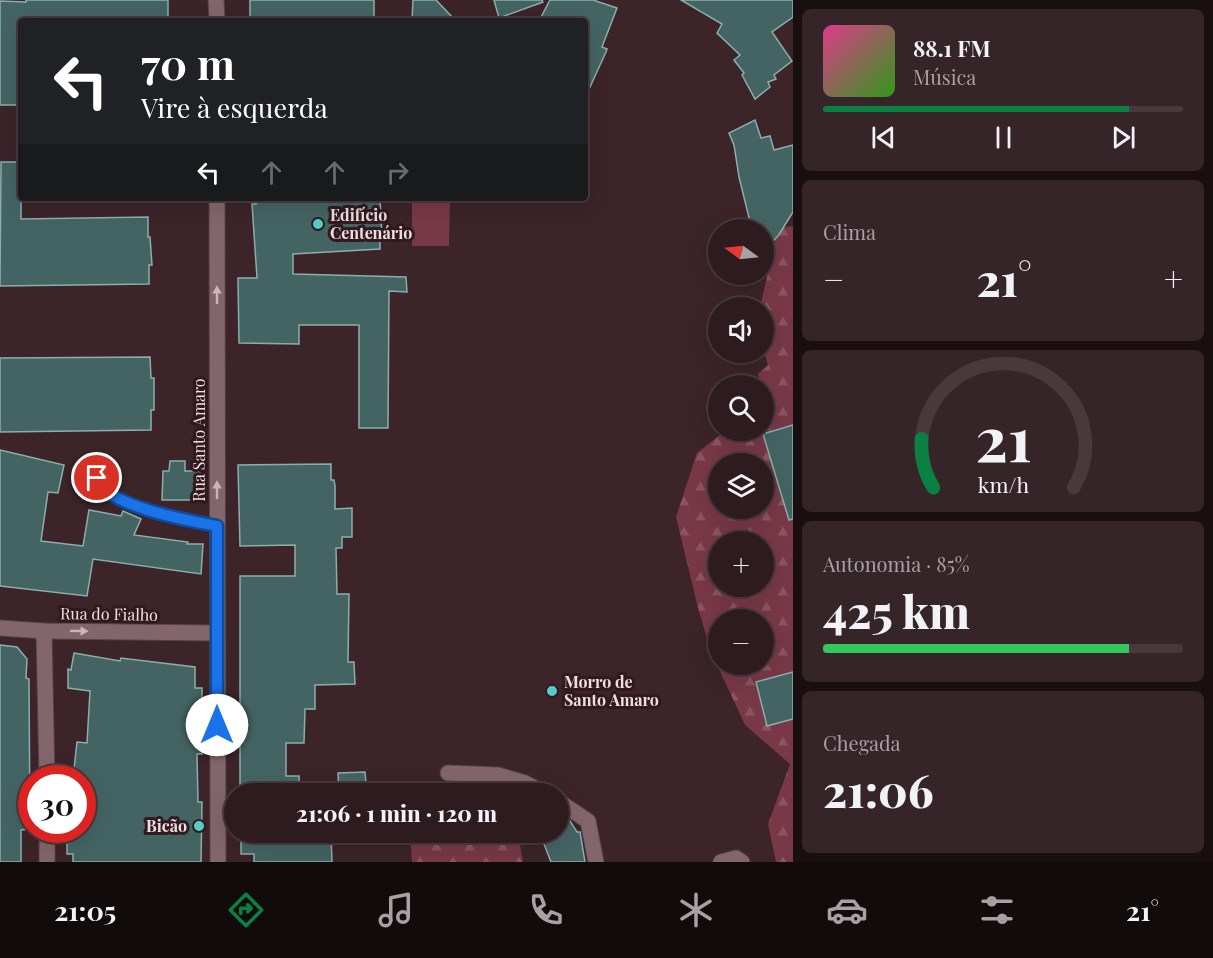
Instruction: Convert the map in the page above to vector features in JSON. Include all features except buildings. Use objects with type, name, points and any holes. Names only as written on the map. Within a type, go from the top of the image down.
[{"type":"street","points":[[216,0],[217,18]]},
{"type":"street","name":"Rua Santo Amaro","points":[[217,201],[218,862]]},
{"type":"street","name":"Rua do Fialho","points":[[0,628],[44,631],[217,633]]},
{"type":"street","points":[[44,631],[46,765]]},
{"type":"street","points":[[448,773],[498,775],[525,783]]},
{"type":"street","points":[[569,808],[588,821],[596,862]]},
{"type":"street","points":[[47,843],[47,862]]},
{"type":"street","points":[[721,862],[736,858],[742,862]]},
{"type":"lane","points":[[97,478],[102,487],[138,507],[172,518],[217,526]]},
{"type":"green space","points":[[412,201],[450,201],[449,246],[412,246]]},
{"type":"green space","points":[[793,226],[793,672],[756,682],[767,726],[793,719],[793,862],[776,862],[768,824],[790,764],[745,725],[722,675],[774,675],[774,609],[708,609],[708,642],[676,517],[697,453],[712,441],[774,441],[774,375],[758,374],[767,363],[774,363],[774,297],[762,297],[765,285],[774,285],[774,246],[778,228]]},
{"type":"green space","points":[[411,843],[520,843],[523,862],[412,862]]},
{"type":"place","name":"Edifício Centenário","points":[[318,224]]},
{"type":"place","name":"Morro de Santo Amaro","points":[[552,691]]},
{"type":"place","name":"Bicão","points":[[199,826]]},
{"type":"route","points":[[97,478],[102,487],[138,507],[172,518],[217,526],[217,725]]}]
